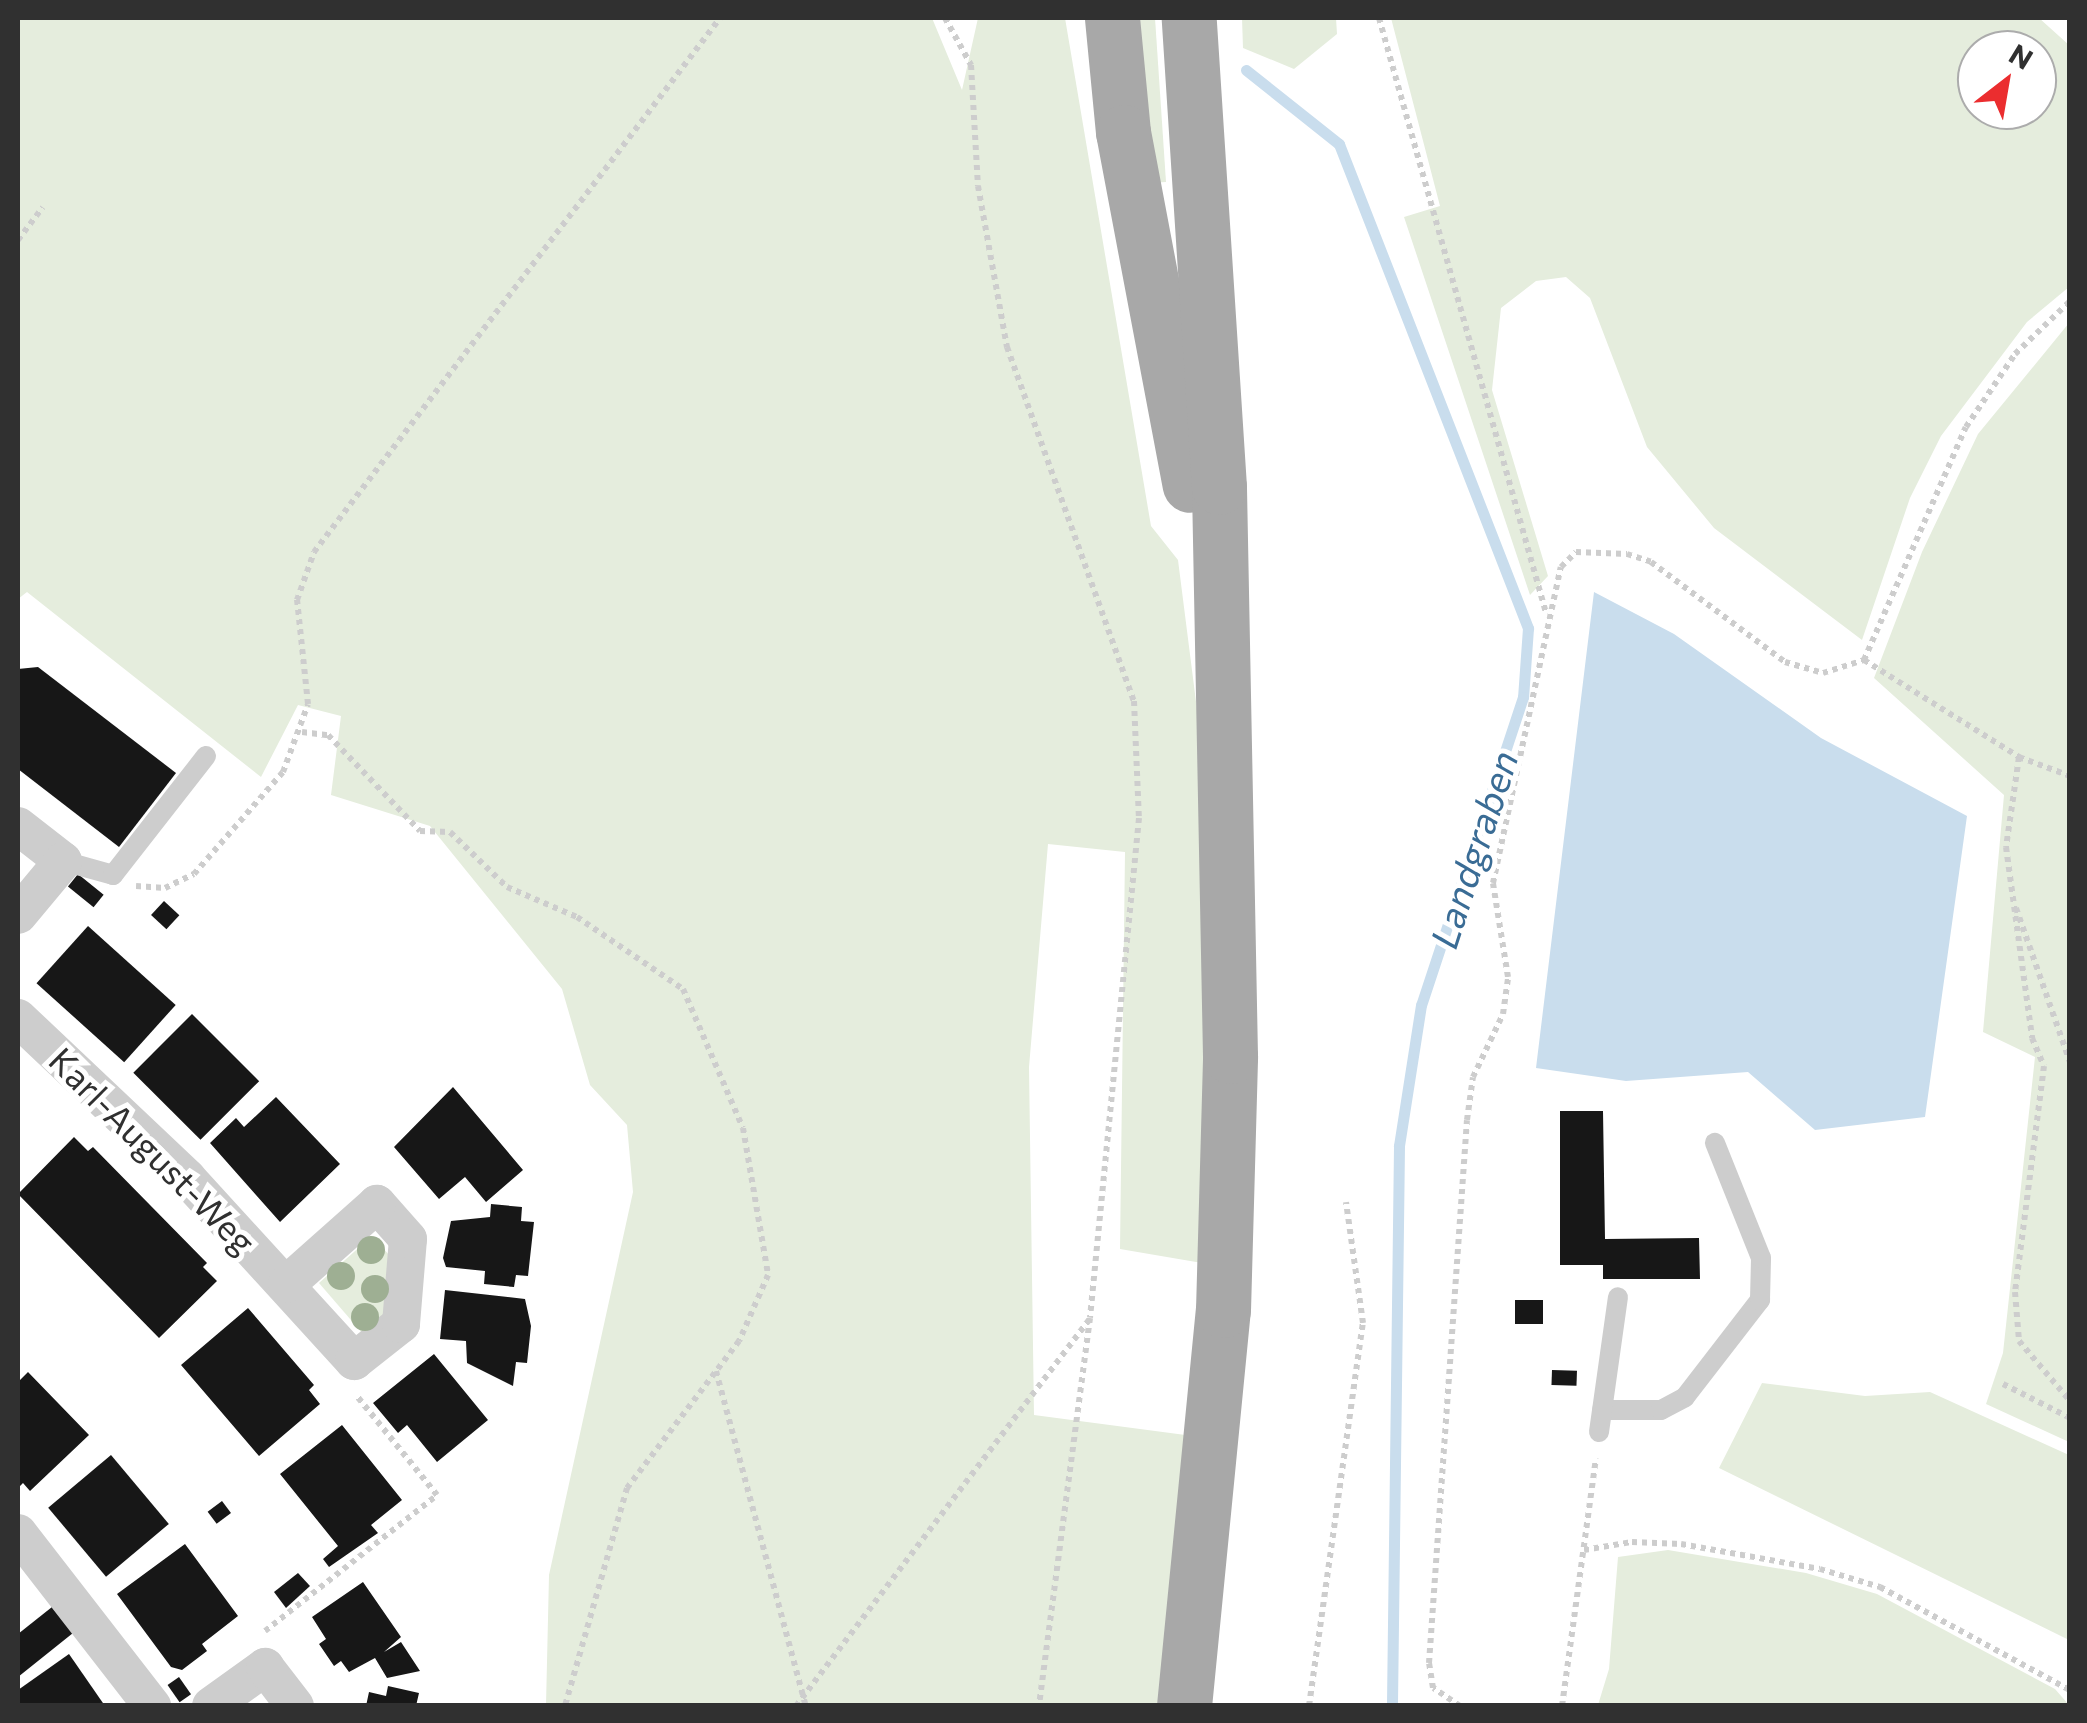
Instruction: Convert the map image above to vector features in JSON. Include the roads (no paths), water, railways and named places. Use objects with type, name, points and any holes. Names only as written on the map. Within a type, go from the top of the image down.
[{"type":"main road","points":[[1112,18],[1123,132],[1218,636]]},
{"type":"main road","points":[[1184,1706],[1223,1310],[1230,1056],[1218,636],[1219,487],[1189,18]]},
{"type":"street","points":[[18,826],[63,860],[18,915]]},
{"type":"street","name":"Karl-August-Weg","points":[[18,1018],[118,1110],[287,1284],[354,1361],[400,1324],[408,1239],[378,1204],[287,1284]]},
{"type":"street","points":[[18,1533],[152,1706]]},
{"type":"street","points":[[211,1706],[265,1667],[295,1706]]},
{"type":"lane","points":[[63,860],[112,875],[206,756]]},
{"type":"lane","points":[[1602,1410],[1673,1405],[1712,1367],[1760,1300],[1761,1258],[1715,1143]]},
{"type":"lane","points":[[1600,1432],[1618,1297]]},
{"type":"water","points":[[1594,592],[1674,634],[1821,738],[1967,816],[1925,1117],[1815,1130],[1748,1072],[1626,1081],[1536,1068]]},
{"type":"waterway","name":"Landgraben","points":[[1246,70],[1339,144],[1528,628],[1523,697],[1421,1005],[1399,1146],[1392,1706]]}]
